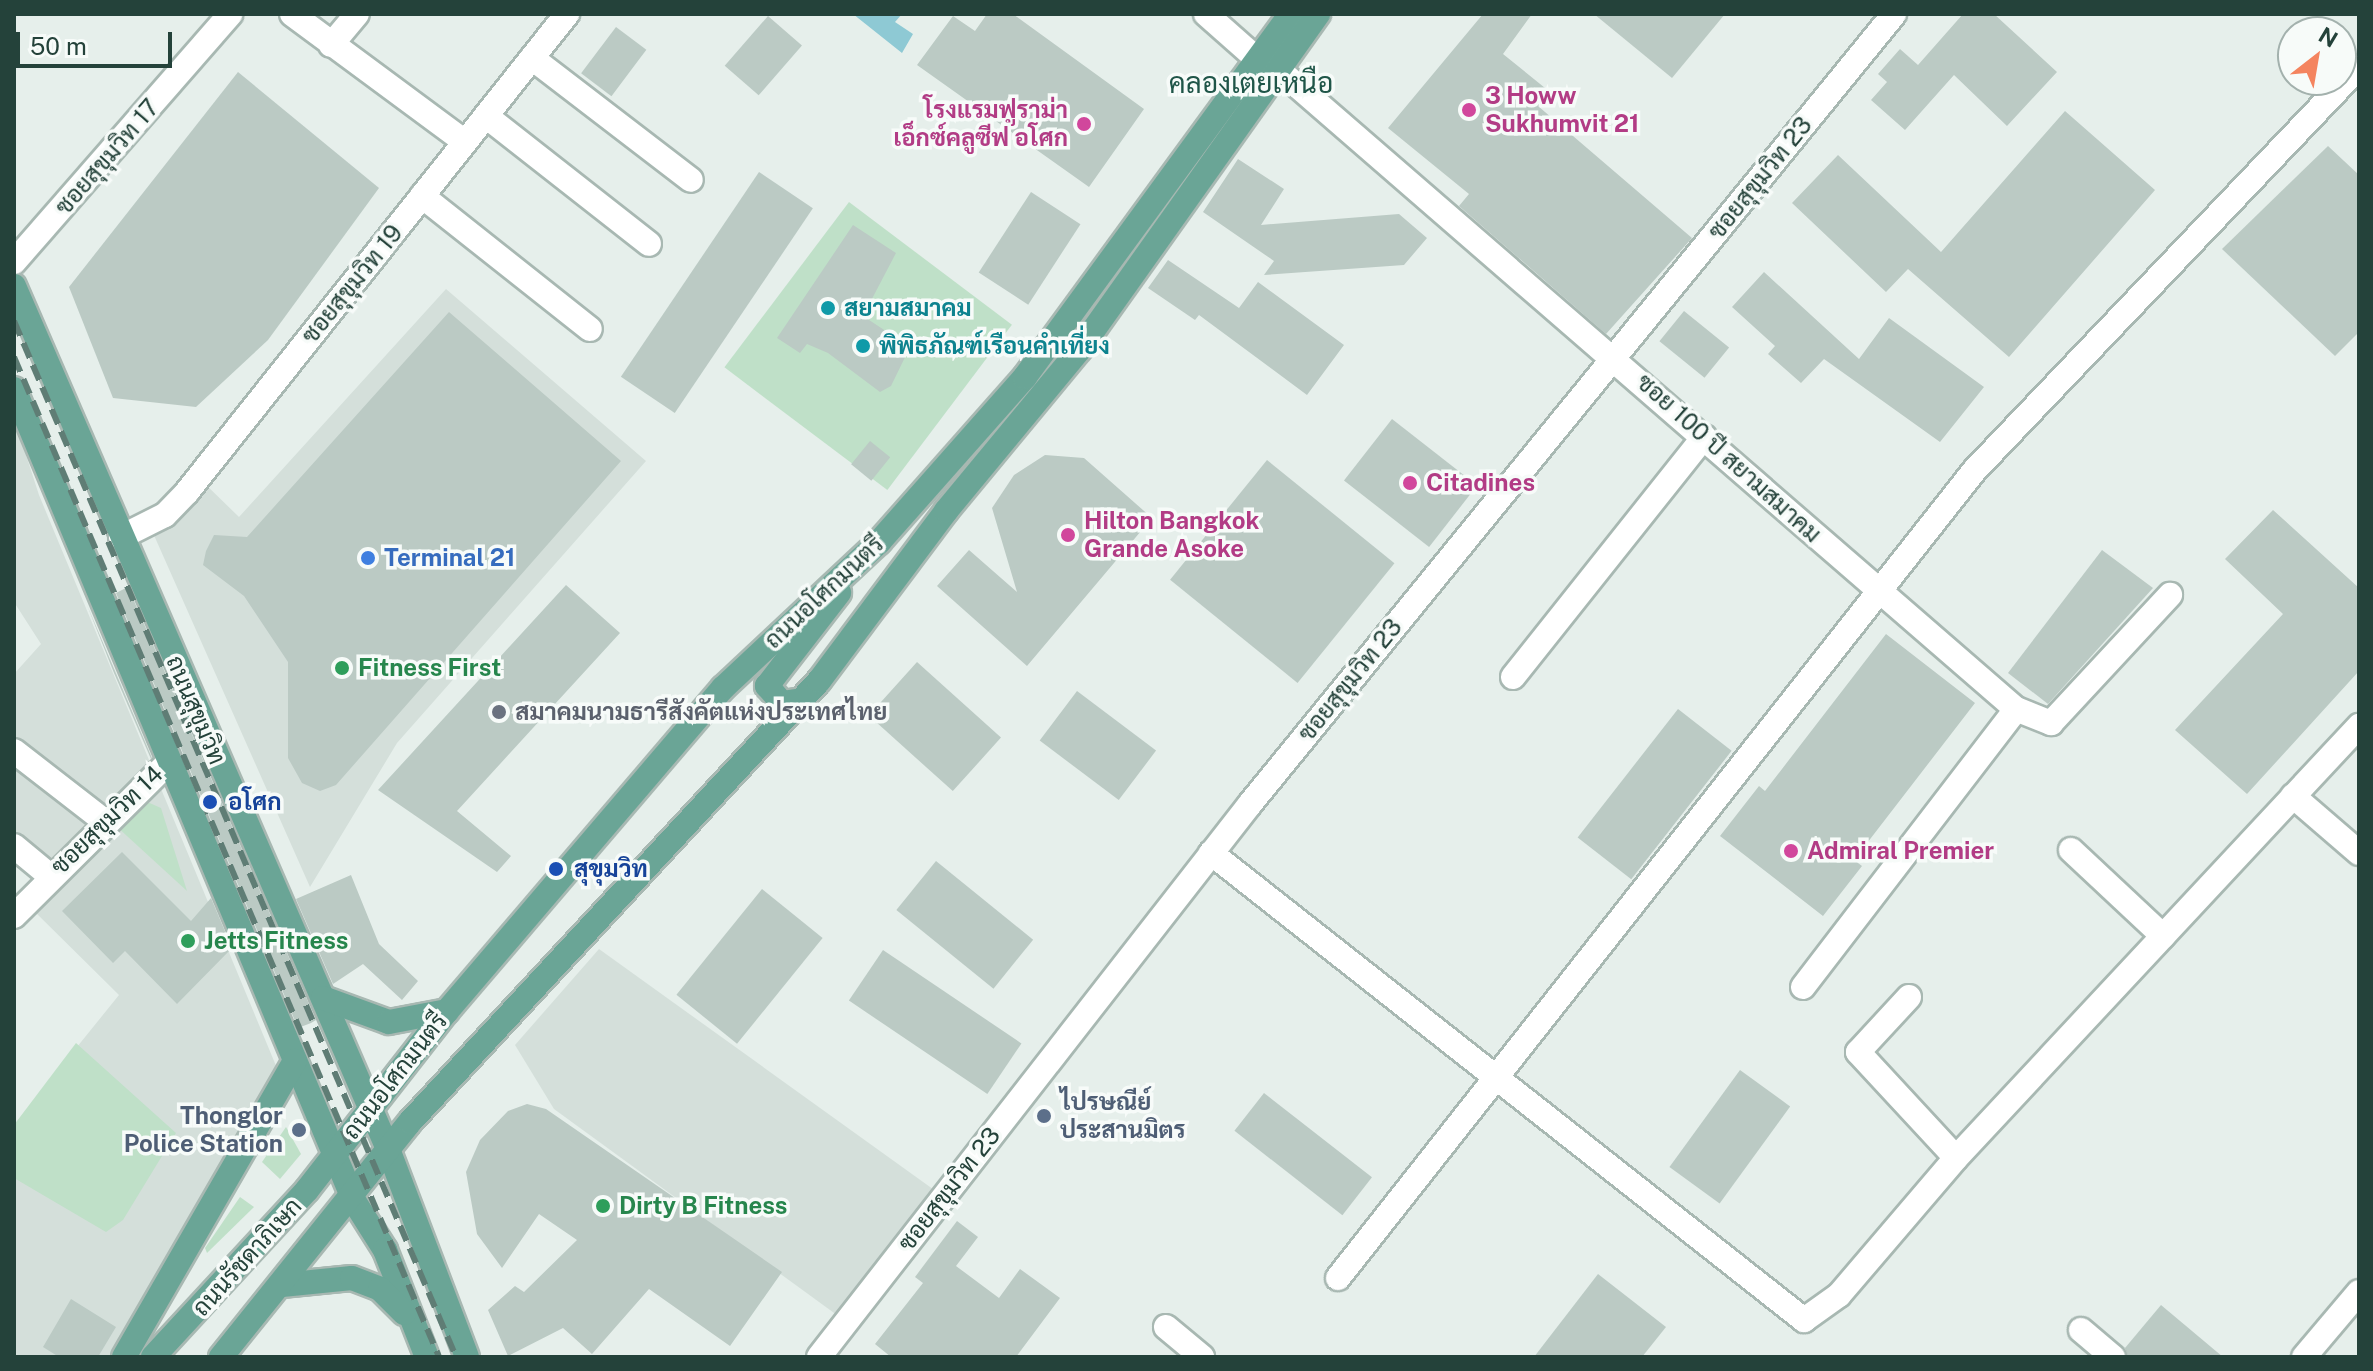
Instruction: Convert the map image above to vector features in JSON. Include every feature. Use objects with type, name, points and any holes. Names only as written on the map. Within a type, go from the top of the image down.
[{"type":"main road","name":"ถนนอโศกมนตรี","points":[[336,1152],[369,1106],[447,1011],[731,678],[863,558],[1039,359],[1291,14]]},
{"type":"main road","name":"ถนนอโศกมนตรี","points":[[388,1149],[802,700],[946,511],[1063,373],[1318,14]]},
{"type":"main road","name":"ถนนสุขุมวิท","points":[[14,286],[388,1149],[467,1357]]},
{"type":"main road","name":"ถนนสุขุมวิท","points":[[14,389],[354,1201],[385,1250],[427,1357]]},
{"type":"main road","points":[[802,700],[782,703],[767,686],[863,558]]},
{"type":"main road","points":[[323,998],[389,1022],[447,1011]]},
{"type":"main road","points":[[124,1357],[295,1061]]},
{"type":"main road","name":"ถนนรัชดาภิเษก","points":[[221,1357],[354,1201],[388,1149]]},
{"type":"main road","name":"ถนนรัชดาภิเษก","points":[[153,1357],[336,1152]]},
{"type":"main road","points":[[282,1285],[352,1278],[380,1289],[412,1320]]},
{"type":"street","name":"ซอยสุขุมวิท 17","points":[[14,262],[230,14]]},
{"type":"street","points":[[292,14],[465,142]]},
{"type":"street","points":[[331,45],[357,14]]},
{"type":"street","name":"ซอยสุขุมวิท 19","points":[[121,537],[165,515],[187,492],[567,14]]},
{"type":"street","points":[[1206,14],[1257,59]]},
{"type":"street","name":"ซอยสุขุมวิท 23","points":[[819,1357],[1211,853],[1894,14]]},
{"type":"street","points":[[532,58],[691,180]]},
{"type":"street","points":[[1338,1278],[1880,595],[1974,471],[2359,67]]},
{"type":"street","name":"ซอย 100 ปี สยามสมาคม","points":[[1279,70],[1617,355],[1880,595],[2016,709],[2051,723],[2170,595]]},
{"type":"street","points":[[486,116],[649,244]]},
{"type":"street","points":[[422,196],[590,329]]},
{"type":"street","points":[[1513,677],[1704,437]]},
{"type":"street","points":[[1803,987],[2016,709]]},
{"type":"street","points":[[1211,853],[1804,1320],[1839,1295],[1956,1158],[2359,726]]},
{"type":"street","points":[[14,751],[103,820]]},
{"type":"street","name":"ซอยสุขุมวิท 14","points":[[14,916],[103,820],[169,762]]},
{"type":"street","points":[[2293,796],[2359,853]]},
{"type":"street","points":[[14,846],[49,875]]},
{"type":"street","points":[[2071,850],[2163,936]]},
{"type":"street","points":[[1909,997],[1858,1052],[1956,1158]]},
{"type":"street","points":[[2304,1357],[2359,1292]]},
{"type":"street","points":[[1166,1327],[1202,1357]]},
{"type":"street","points":[[2081,1330],[2113,1357]]},
{"type":"shaded area","name":"Terminal 21","points":[[446,289],[646,461],[397,743],[310,887],[153,533],[200,479],[239,517]]},
{"type":"shaded area","points":[[14,418],[39,495],[279,1073],[114,1357],[14,1357],[14,1125],[119,995],[31,908],[53,887],[14,854],[14,674],[41,644],[14,602]]},
{"type":"shaded area","points":[[599,949],[937,1192],[841,1318],[554,1109],[515,1045]]},
{"type":"green space","points":[[849,202],[1012,325],[887,490],[724,367]]},
{"type":"green space","points":[[145,801],[161,808],[187,891],[115,825]]},
{"type":"green space","points":[[76,1043],[176,1133],[123,1220],[106,1232],[14,1178],[14,1125]]},
{"type":"green space","points":[[286,1127],[301,1154],[280,1179],[262,1162]]},
{"type":"green space","points":[[240,1197],[254,1207],[207,1253],[205,1248]]},
{"type":"water","points":[[853,14],[902,14],[895,22],[913,34],[902,53]]},
{"type":"building","points":[[987,14],[1013,14],[1144,109],[1089,187],[917,65],[953,16],[975,31]]},
{"type":"building","points":[[1483,14],[1532,14],[1503,54],[1550,92],[1538,106],[1692,238],[1606,334],[1459,206],[1469,194],[1388,128]]},
{"type":"building","points":[[1594,14],[1725,14],[1672,78]]},
{"type":"building","points":[[1963,14],[1994,14],[2057,72],[2007,126],[1954,75],[1905,130],[1871,100],[1887,82],[1878,74],[1900,49],[1918,65]]},
{"type":"building","points":[[768,16],[802,46],[759,95],[725,66]]},
{"type":"building","points":[[616,27],[646,50],[611,96],[581,73]]},
{"type":"building","points":[[238,72],[379,188],[268,340],[196,407],[113,398],[69,287]]},
{"type":"building","points":[[2065,111],[2155,190],[2009,357],[1908,269],[1886,292],[1792,203],[1838,155],[1941,252]]},
{"type":"building","points":[[2328,146],[2359,175],[2359,332],[2335,356],[2222,249]]},
{"type":"building","points":[[1238,159],[1284,189],[1261,225],[1399,214],[1427,238],[1404,265],[1264,275],[1274,261],[1203,212]]},
{"type":"building","points":[[759,172],[813,208],[675,413],[621,377]]},
{"type":"building","points":[[1031,192],[1080,224],[1028,305],[979,273]]},
{"type":"building","name":"สยามสมาคม","points":[[853,225],[896,253],[863,316],[910,347],[891,386],[880,392],[828,353],[807,344],[800,353],[777,338]]},
{"type":"building","points":[[1168,260],[1239,308],[1258,282],[1344,345],[1307,395],[1199,315],[1195,320],[1148,288]]},
{"type":"building","points":[[1764,272],[1859,359],[1889,318],[1984,387],[1940,442],[1824,359],[1801,383],[1768,354],[1775,346],[1732,307]]},
{"type":"building","points":[[1684,311],[1729,348],[1705,378],[1659,341]]},
{"type":"building","name":"Terminal 21","points":[[449,312],[621,461],[336,785],[320,791],[302,783],[288,758],[288,662],[244,596],[203,565],[206,551],[214,535],[247,537]]},
{"type":"building","name":"Citadines","points":[[1392,419],[1477,485],[1429,547],[1344,480]]},
{"type":"building","points":[[870,441],[890,457],[871,481],[851,464]]},
{"type":"building","name":"Hilton Bangkok Grande Asoke","points":[[1045,455],[1084,458],[1152,518],[1027,666],[937,586],[969,550],[1017,592],[992,508],[1014,475]]},
{"type":"building","points":[[1267,460],[1394,563],[1298,683],[1170,580]]},
{"type":"building","points":[[2273,510],[2359,588],[2359,671],[2247,794],[2175,730],[2283,614],[2225,559]]},
{"type":"building","points":[[2102,550],[2153,588],[2048,704],[2008,673]]},
{"type":"building","name":"สมาคมนามธารีสังคัตแห่งประเทศไทย","points":[[566,585],[620,633],[457,811],[511,856],[497,872],[378,790]]},
{"type":"building","points":[[128,587],[316,1020],[311,1023],[298,1028],[116,593]]},
{"type":"building","points":[[87,605],[152,758],[151,759],[114,673]]},
{"type":"building","points":[[1886,634],[1975,703],[1854,860],[1862,866],[1823,916],[1720,836],[1759,786],[1765,791]]},
{"type":"building","points":[[917,662],[1001,738],[953,791],[869,716]]},
{"type":"building","points":[[1077,691],[1156,751],[1119,800],[1040,741]]},
{"type":"building","points":[[1678,709],[1732,751],[1631,879],[1578,837]]},
{"type":"building","points":[[122,852],[191,921],[211,898],[232,948],[177,1004],[125,951],[113,963],[62,911]]},
{"type":"building","points":[[936,861],[1033,940],[993,989],[896,910]]},
{"type":"building","points":[[351,875],[379,944],[418,981],[402,1000],[363,964],[333,984],[296,899]]},
{"type":"building","points":[[762,889],[823,938],[737,1044],[676,995]]},
{"type":"building","points":[[883,950],[1021,1043],[987,1094],[849,1001]]},
{"type":"building","points":[[1740,1070],[1790,1106],[1720,1204],[1669,1167]]},
{"type":"building","points":[[1264,1093],[1372,1177],[1342,1215],[1234,1131]]},
{"type":"building","points":[[527,1104],[546,1109],[782,1272],[730,1346],[649,1289],[592,1354],[563,1328],[508,1356],[488,1310],[515,1286],[524,1292],[577,1240],[539,1214],[502,1268],[477,1234],[466,1172],[480,1140],[508,1111]]},
{"type":"building","points":[[957,1221],[978,1237],[956,1266],[999,1298],[1020,1269],[1060,1298],[1016,1357],[891,1357],[875,1344],[923,1283],[915,1277]]},
{"type":"building","points":[[1598,1274],[1666,1327],[1642,1357],[1534,1357]]},
{"type":"building","points":[[71,1299],[116,1327],[98,1357],[59,1357],[43,1347]]},
{"type":"building","points":[[2161,1305],[2223,1357],[2128,1357],[2125,1348]]},
{"type":"railway","points":[[14,321],[456,1357]]},
{"type":"railway","points":[[14,357],[439,1357]]},
{"type":"place","name":"3 Howw Sukhumvit 21","points":[[1469,110]]},
{"type":"place","name":"โรงแรมฟูราม่า เอ็กซ์คลูซีฟ อโศก","points":[[1084,124]]},
{"type":"place","name":"สยามสมาคม","points":[[828,308]]},
{"type":"place","name":"พิพิธภัณฑ์เรือนคำเที่ยง","points":[[863,346]]},
{"type":"place","name":"Citadines","points":[[1410,483]]},
{"type":"place","name":"Hilton Bangkok Grande Asoke","points":[[1068,535]]},
{"type":"place","name":"Terminal 21","points":[[368,558]]},
{"type":"place","name":"Fitness First","points":[[342,668]]},
{"type":"place","name":"สมาคมนามธารีสังคัตแห่งประเทศไทย","points":[[499,712]]},
{"type":"place","name":"อโศก","points":[[210,802]]},
{"type":"place","name":"Admiral Premier","points":[[1791,851]]},
{"type":"place","name":"สุขุมวิท","points":[[556,869]]},
{"type":"place","name":"Jetts Fitness","points":[[188,941]]},
{"type":"place","name":"ไปรษณีย์ ประสานมิตร","points":[[1044,1116]]},
{"type":"place","name":"Thonglor Police Station","points":[[299,1130]]},
{"type":"place","name":"Dirty B Fitness","points":[[603,1206]]},
{"type":"district","name":"คลองเตยเหนือ","points":[[1251,83]]}]
